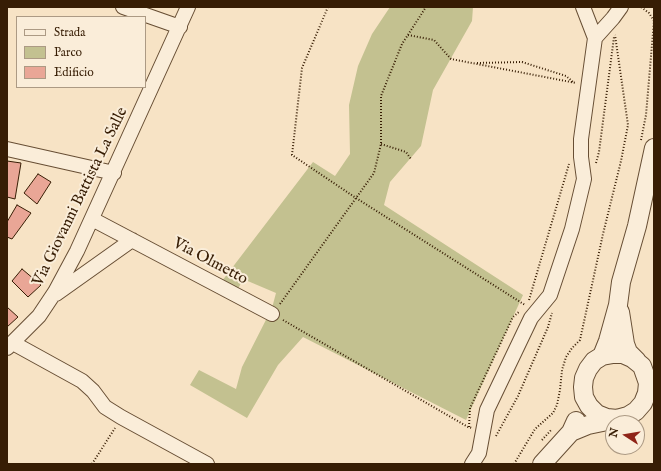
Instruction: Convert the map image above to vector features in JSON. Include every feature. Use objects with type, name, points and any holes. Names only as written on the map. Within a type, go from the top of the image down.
[{"type":"street","points":[[123,7],[180,27]]},
{"type":"street","name":"Via Giovanni Battista La Salle","points":[[10,345],[39,316],[52,297],[77,251],[114,173],[188,7]]},
{"type":"street","points":[[472,464],[479,453],[476,429],[487,410],[531,318],[530,309],[550,295],[572,229],[584,179],[581,157],[581,139],[595,38],[583,7]]},
{"type":"street","points":[[595,38],[621,7]]},
{"type":"street","points":[[602,356],[618,305],[621,282],[637,226],[647,146]]},
{"type":"street","points":[[7,150],[114,173]]},
{"type":"street","name":"Via Olmetto","points":[[92,219],[272,314]]},
{"type":"street","points":[[52,297],[132,240]]},
{"type":"street","points":[[618,305],[624,344],[628,352],[642,366],[651,393],[636,411],[630,415]]},
{"type":"street","points":[[10,345],[82,381],[93,390],[105,407],[207,464]]},
{"type":"street","points":[[542,464],[563,429],[579,415],[584,397],[584,378],[594,361],[602,356],[623,354],[632,358],[642,366]]},
{"type":"street","points":[[584,397],[589,406],[597,414],[605,417]]},
{"type":"street","points":[[563,429],[605,421]]},
{"type":"path","points":[[328,7],[302,68],[292,155],[356,198],[530,309]]},
{"type":"path","points":[[426,7],[402,44],[381,96],[381,144],[374,172],[272,314],[476,429]]},
{"type":"path","points":[[641,7],[649,13],[654,21],[646,115],[647,146]]},
{"type":"path","points":[[514,464],[535,429],[553,413],[557,405],[562,370],[566,357],[580,340],[587,310],[628,125],[614,30]]},
{"type":"path","points":[[408,34],[434,40],[451,59],[588,85]]},
{"type":"path","points":[[473,63],[522,62],[566,76],[574,82]]},
{"type":"path","points":[[381,144],[406,152],[411,159]]},
{"type":"path","points":[[530,309],[529,299],[569,164]]},
{"type":"path","points":[[476,429],[470,408],[513,317],[530,309]]},
{"type":"path","points":[[92,464],[121,417]]},
{"type":"path","points":[[538,445],[547,434],[563,429]]},
{"type":"green space","points":[[390,7],[473,7],[472,21],[433,90],[421,146],[390,182],[384,205],[523,295],[466,420],[303,337],[278,365],[247,418],[190,385],[199,370],[236,389],[242,367],[272,308],[276,293],[243,279],[237,291],[222,281],[313,162],[335,176],[350,154],[349,105],[358,66],[372,34]]},
{"type":"building","points":[[7,161],[21,163],[15,199],[7,197]]},
{"type":"building","points":[[38,174],[51,182],[37,204],[24,193]]},
{"type":"building","points":[[17,205],[31,213],[12,239],[7,237],[7,222]]},
{"type":"building","points":[[22,269],[41,285],[28,297],[12,281]]},
{"type":"building","points":[[7,307],[18,317],[7,327]]}]
